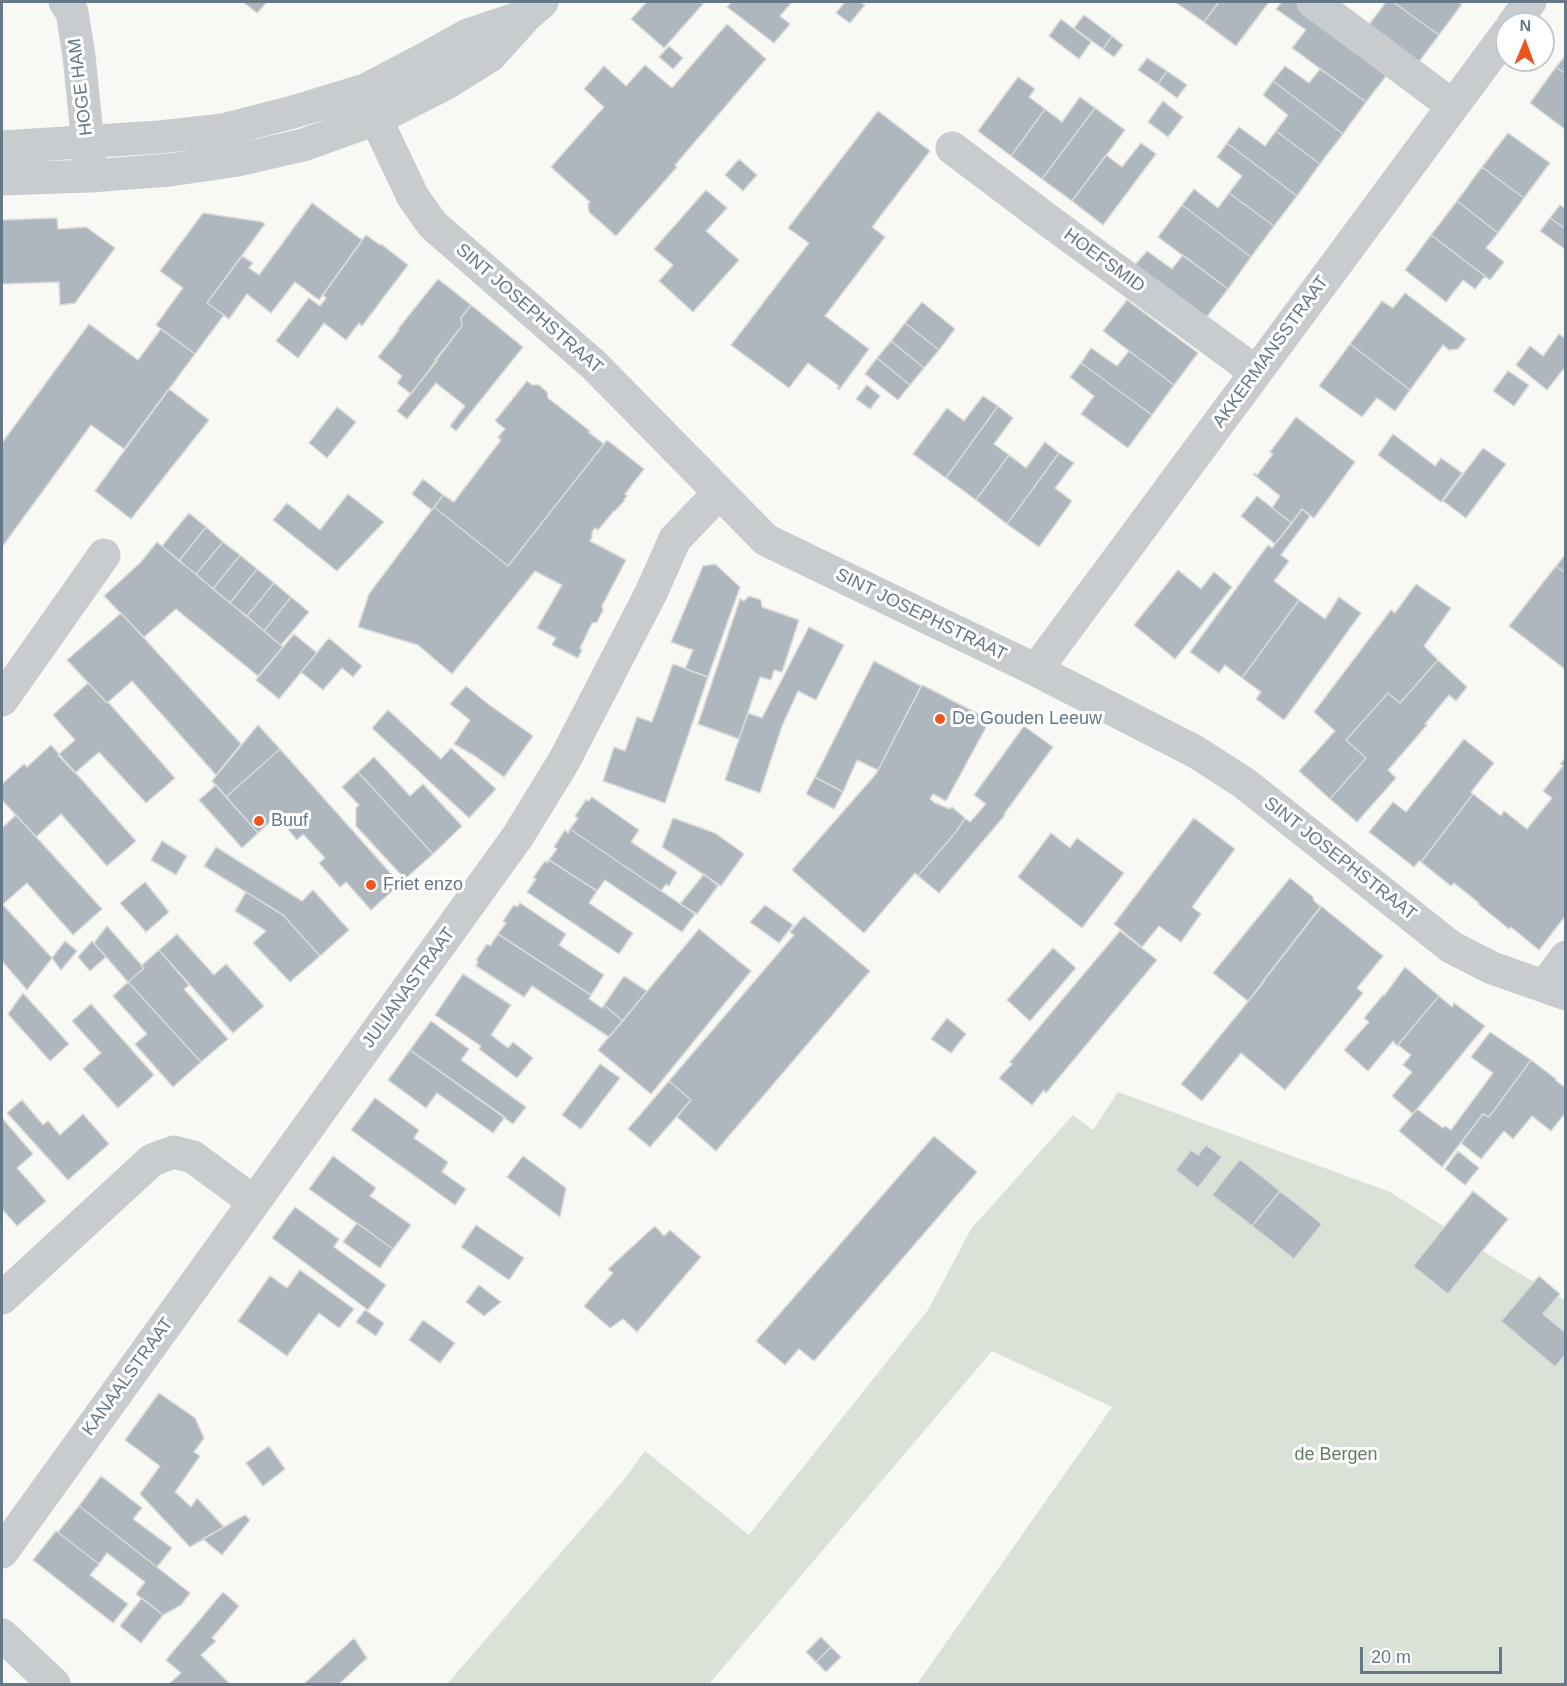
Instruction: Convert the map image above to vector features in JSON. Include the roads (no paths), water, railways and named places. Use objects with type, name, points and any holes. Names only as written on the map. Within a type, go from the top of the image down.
[{"type":"street","name":"HOGE HAM","points":[[64,2],[72,12],[79,56],[90,176]]},
{"type":"street","points":[[1313,2],[1453,106]]},
{"type":"street","points":[[2,147],[160,137],[223,130],[293,112],[371,104],[445,84],[490,56],[534,8]]},
{"type":"street","name":"AKKERMANSSTRAAT","points":[[1036,670],[1495,49]]},
{"type":"street","points":[[2,179],[170,170],[238,160],[303,146],[371,104]]},
{"type":"street","name":"SINT JOSEPHSTRAAT","points":[[371,104],[413,197],[433,225],[594,365],[766,540],[1036,670],[1196,752],[1244,783],[1451,947],[1492,968],[1555,990]]},
{"type":"street","name":"HOEFSMID","points":[[952,148],[1256,372]]},
{"type":"street","name":"JULIANASTRAAT","points":[[254,1202],[518,836],[564,761],[651,593],[675,538],[719,493]]},
{"type":"street","points":[[2,700],[104,555]]},
{"type":"street","points":[[1555,990],[1566,957]]},
{"type":"street","points":[[2,1298],[152,1160],[174,1152],[193,1157],[254,1202]]},
{"type":"street","name":"KANAALSTRAAT","points":[[2,1552],[254,1202]]},
{"type":"street","points":[[2,1635],[54,1684]]},
{"type":"place","name":"De Gouden Leeuw","points":[[940,719]]},
{"type":"place","name":"Buuf","points":[[259,821]]},
{"type":"place","name":"Friet enzo","points":[[371,885]]},
{"type":"park label","name":"de Bergen","points":[[1336,1455]]}]
